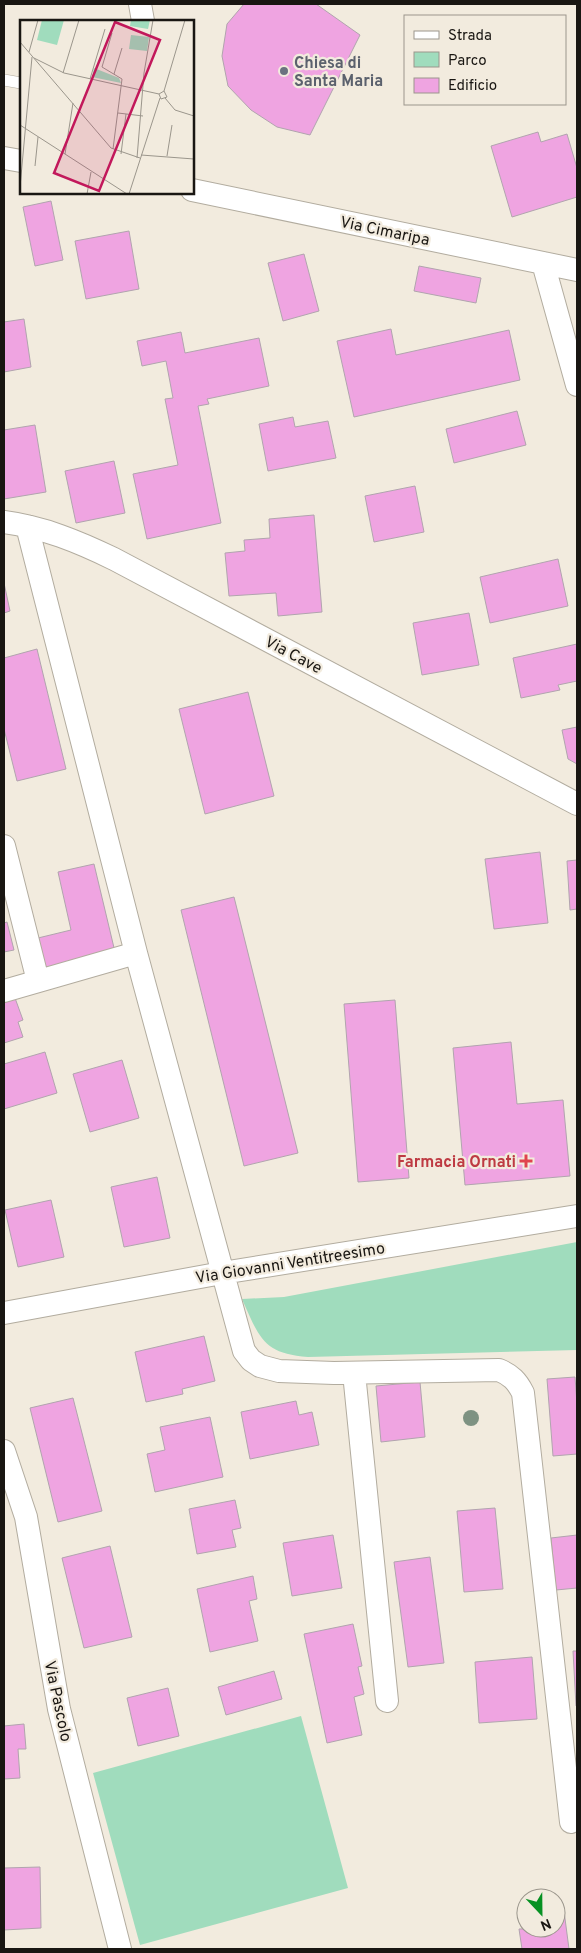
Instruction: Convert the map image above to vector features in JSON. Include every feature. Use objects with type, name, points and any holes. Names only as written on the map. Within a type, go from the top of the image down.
[{"type":"street","points":[[140,4],[143,20]]},
{"type":"street","points":[[4,158],[20,161]]},
{"type":"street","name":"Via Cimaripa","points":[[194,190],[577,270]]},
{"type":"street","points":[[543,263],[577,385]]},
{"type":"street","name":"Via Cave","points":[[4,522],[27,526],[61,536],[131,568],[577,804]]},
{"type":"street","points":[[27,526],[136,953],[242,1345],[251,1360],[260,1366],[279,1371],[354,1373],[499,1370],[507,1373],[519,1384],[524,1400],[572,1822]]},
{"type":"street","points":[[4,846],[38,981]]},
{"type":"street","points":[[4,991],[136,953]]},
{"type":"street","name":"Via Giovanni Ventitreesimo","points":[[4,1312],[222,1273],[577,1216]]},
{"type":"street","points":[[354,1373],[388,1701]]},
{"type":"street","name":"Via Pascolo","points":[[4,1452],[26,1517],[59,1709],[120,1949]]},
{"type":"lane","points":[[4,80],[20,83]]},
{"type":"green space","points":[[577,1242],[577,1350],[308,1357],[293,1355],[281,1352],[264,1341],[253,1324],[242,1299],[284,1297]]},
{"type":"green space","points":[[301,1716],[348,1888],[140,1945],[93,1773]]},
{"type":"building","name":"Chiesa di Santa Maria","points":[[244,4],[316,4],[360,35],[310,135],[277,127],[251,110],[228,86],[222,56],[227,24]]},
{"type":"building","points":[[538,132],[541,142],[567,134],[577,168],[577,197],[512,217],[491,146]]},
{"type":"building","points":[[51,201],[63,260],[35,266],[23,207]]},
{"type":"building","points":[[129,231],[139,289],[86,299],[75,241]]},
{"type":"building","points":[[304,254],[319,311],[283,321],[268,263]]},
{"type":"building","points":[[419,266],[481,278],[476,303],[414,291]]},
{"type":"building","points":[[24,319],[31,367],[4,372],[4,322]]},
{"type":"building","points":[[391,329],[396,355],[509,330],[520,380],[354,417],[337,341]]},
{"type":"building","points":[[181,332],[185,353],[259,338],[269,386],[207,399],[209,404],[198,406],[221,523],[147,539],[133,474],[178,465],[165,399],[173,398],[166,361],[142,366],[137,341]]},
{"type":"building","points":[[517,411],[526,445],[454,463],[446,429]]},
{"type":"building","points":[[293,417],[295,427],[328,421],[336,458],[268,471],[259,424]]},
{"type":"building","points":[[35,425],[46,492],[4,499],[4,430]]},
{"type":"building","points":[[114,461],[125,513],[76,523],[65,471]]},
{"type":"building","points":[[415,486],[424,532],[374,542],[365,496]]},
{"type":"building","points":[[314,515],[322,612],[278,616],[276,593],[229,596],[225,553],[245,551],[244,540],[270,538],[269,519]]},
{"type":"building","points":[[558,559],[568,606],[490,623],[480,577]]},
{"type":"building","points":[[4,583],[10,611],[4,613]]},
{"type":"building","points":[[469,613],[479,665],[422,675],[413,623]]},
{"type":"building","points":[[577,644],[577,681],[558,685],[560,690],[521,698],[513,658]]},
{"type":"building","points":[[37,649],[66,769],[17,781],[4,729],[4,658]]},
{"type":"building","points":[[248,692],[274,796],[205,814],[179,709]]},
{"type":"building","points":[[577,727],[577,764],[568,759],[562,730]]},
{"type":"building","points":[[540,852],[548,923],[494,929],[485,859]]},
{"type":"building","points":[[577,860],[577,909],[570,910],[567,861]]},
{"type":"building","points":[[94,864],[115,952],[46,969],[38,938],[71,930],[58,872]]},
{"type":"building","points":[[234,897],[298,1153],[244,1166],[181,910]]},
{"type":"building","points":[[7,922],[14,950],[4,952],[4,923]]},
{"type":"building","points":[[15,998],[23,1020],[18,1022],[23,1037],[4,1043],[4,1002]]},
{"type":"building","points":[[395,1000],[409,1178],[358,1182],[344,1004]]},
{"type":"building","points":[[511,1042],[517,1104],[563,1100],[570,1176],[465,1185],[453,1048]]},
{"type":"building","points":[[45,1052],[57,1093],[4,1109],[4,1064]]},
{"type":"building","points":[[122,1060],[139,1118],[90,1132],[73,1074]]},
{"type":"building","points":[[157,1177],[170,1238],[124,1247],[111,1187]]},
{"type":"building","points":[[51,1200],[64,1257],[18,1267],[5,1210]]},
{"type":"building","points":[[204,1336],[215,1381],[182,1389],[183,1394],[146,1402],[135,1352]]},
{"type":"building","points":[[575,1377],[577,1454],[553,1456],[547,1379]]},
{"type":"building","points":[[420,1382],[425,1437],[381,1442],[376,1386]]},
{"type":"building","points":[[73,1398],[102,1511],[58,1522],[30,1408]]},
{"type":"building","points":[[296,1401],[299,1415],[312,1412],[319,1445],[250,1459],[241,1412]]},
{"type":"building","points":[[210,1417],[223,1477],[155,1492],[147,1454],[165,1450],[160,1427]]},
{"type":"building","points":[[235,1500],[241,1528],[232,1530],[236,1547],[197,1554],[189,1509]]},
{"type":"building","points":[[495,1508],[503,1589],[464,1592],[457,1511]]},
{"type":"building","points":[[333,1535],[342,1588],[292,1596],[283,1543]]},
{"type":"building","points":[[577,1535],[577,1588],[556,1590],[551,1538]]},
{"type":"building","points":[[110,1546],[132,1637],[84,1648],[62,1558]]},
{"type":"building","points":[[430,1557],[444,1663],[408,1667],[394,1562]]},
{"type":"building","points":[[253,1576],[257,1599],[249,1601],[258,1641],[210,1652],[197,1589]]},
{"type":"building","points":[[353,1624],[362,1666],[358,1667],[364,1694],[354,1697],[362,1735],[327,1743],[304,1634]]},
{"type":"building","points":[[573,1651],[577,1651],[577,1706],[576,1706]]},
{"type":"building","points":[[532,1657],[537,1719],[479,1723],[475,1662]]},
{"type":"building","points":[[274,1671],[282,1699],[226,1715],[218,1687]]},
{"type":"building","points":[[168,1688],[179,1736],[138,1746],[127,1698]]},
{"type":"building","points":[[24,1724],[26,1749],[18,1749],[20,1778],[4,1779],[4,1726]]},
{"type":"building","points":[[40,1867],[41,1928],[4,1930],[4,1868]]},
{"type":"building","points":[[566,1926],[569,1949],[522,1949],[520,1938],[566,1938]]},
{"type":"place","name":"Chiesa di Santa Maria","points":[[284,71]]},
{"type":"place","name":"Farmacia Ornati","points":[[526,1161]]}]
